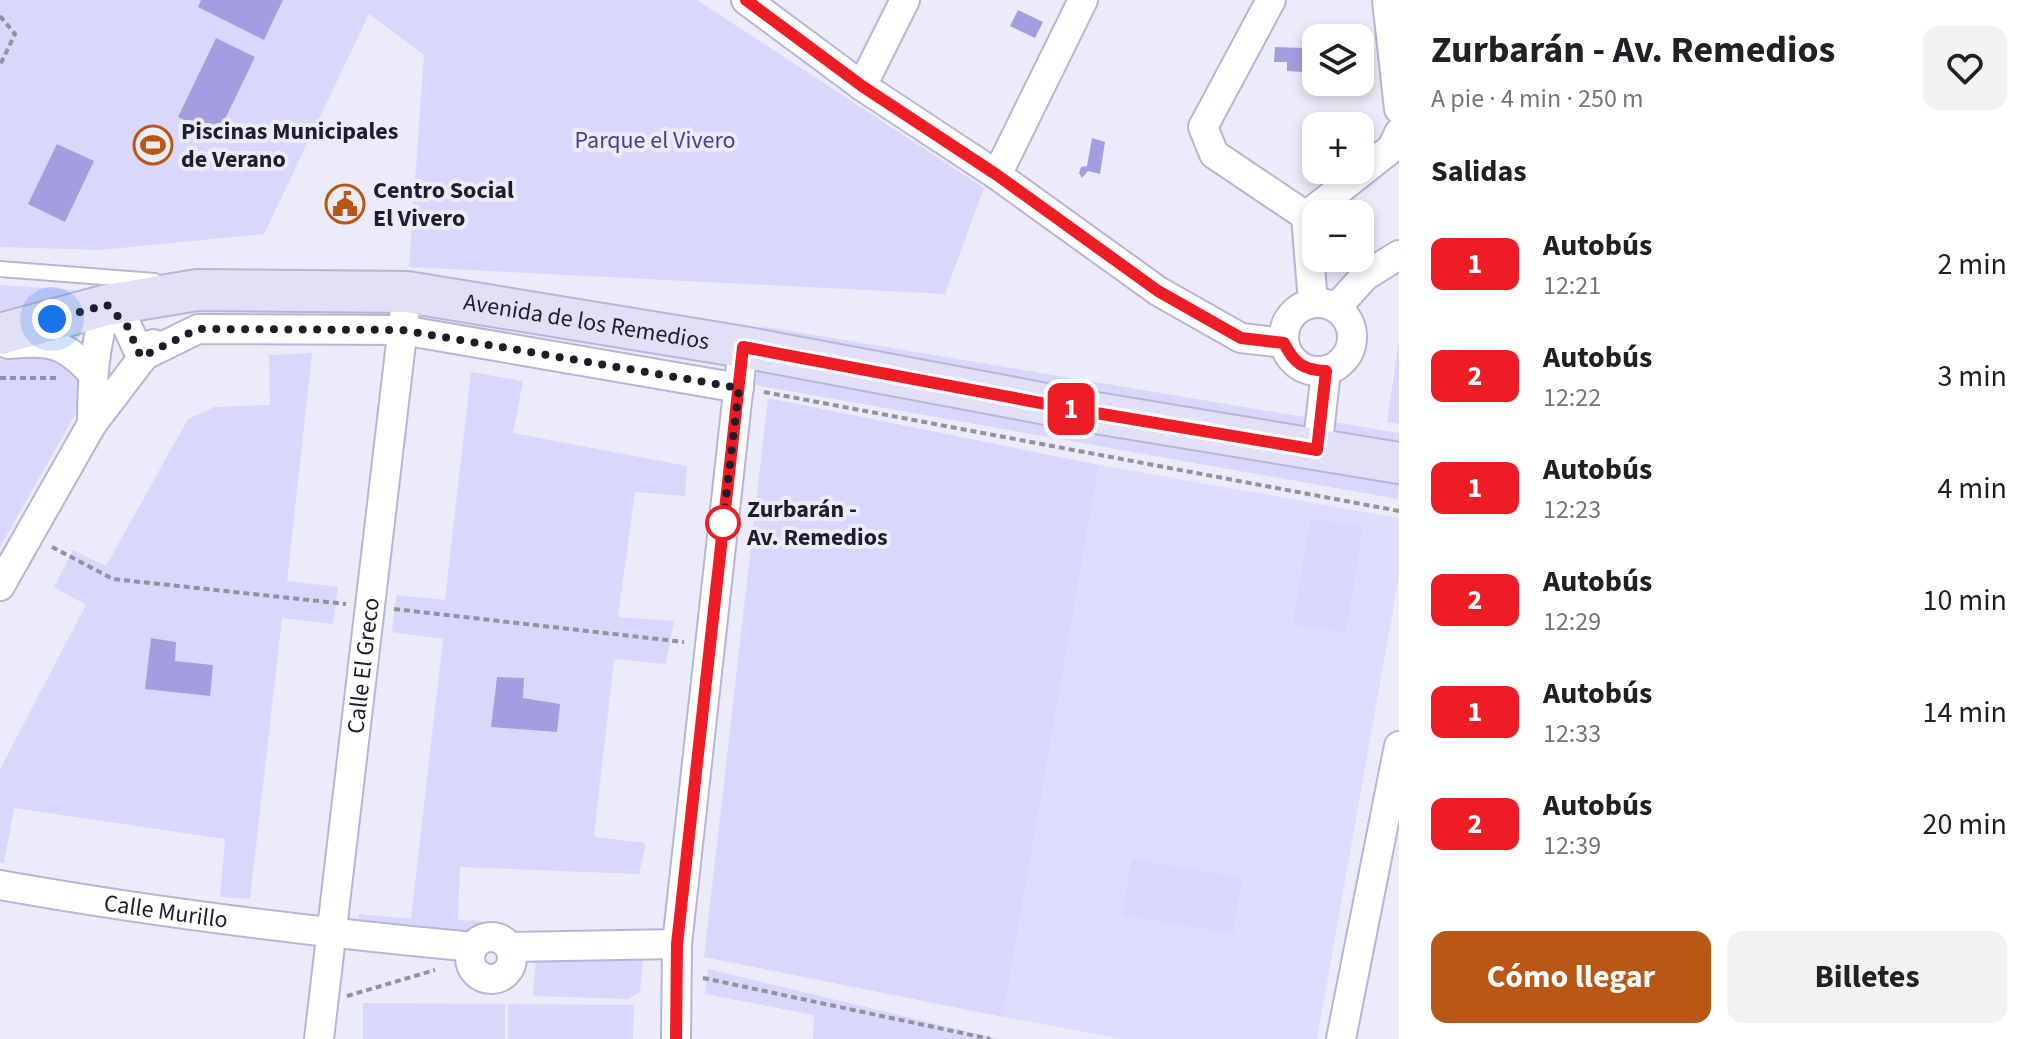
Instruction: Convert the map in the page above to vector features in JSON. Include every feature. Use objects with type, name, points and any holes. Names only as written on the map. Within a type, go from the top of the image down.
[{"type":"main road","name":"Avenida de los Remedios","points":[[0,334],[107,305],[197,290],[293,289],[404,311],[743,347],[1078,410],[1399,463]]},
{"type":"street","points":[[746,0],[862,86],[997,175],[1158,291],[1241,338],[1284,343]]},
{"type":"street","points":[[862,86],[905,0]]},
{"type":"street","points":[[997,175],[1083,0]]},
{"type":"street","points":[[1271,0],[1203,127],[1214,154],[1302,213]]},
{"type":"street","points":[[1387,0],[1399,109]]},
{"type":"street","points":[[1326,200],[1392,148],[1399,133]]},
{"type":"street","points":[[1318,272],[1325,306],[1347,320],[1352,335],[1349,351],[1340,363],[1326,371],[1307,370],[1292,360],[1284,343],[1290,317],[1325,306],[1399,255]]},
{"type":"street","name":"Avenida de los Remedios","points":[[0,586],[92,424],[141,357],[171,324],[200,307],[247,307],[293,289]]},
{"type":"street","points":[[80,378],[107,305],[127,326],[141,357]]},
{"type":"street","name":"Avenida de los Remedios","points":[[141,357],[198,329],[404,311],[739,388]]},
{"type":"street","name":"Calle El Greco","points":[[319,1039],[404,311]]},
{"type":"street","points":[[0,345],[53,343],[73,353],[92,424]]},
{"type":"street","points":[[676,1039],[677,958],[743,347]]},
{"type":"street","points":[[1317,450],[1326,371]]},
{"type":"street","points":[[1341,1039],[1399,746]]},
{"type":"street","name":"Calle Murillo","points":[[0,885],[88,901],[472,954]]},
{"type":"street","points":[[472,954],[481,976],[494,979],[510,967],[510,947],[677,958]]},
{"type":"lane","points":[[0,269],[159,281],[248,274],[293,289]]},
{"type":"path","points":[[0,16],[15,34],[0,65]]},
{"type":"path","points":[[0,378],[80,378]]},
{"type":"path","points":[[736,417],[761,421],[764,392],[1399,511]]},
{"type":"path","points":[[70,557],[113,579],[336,603]]},
{"type":"path","points":[[395,609],[672,640]]},
{"type":"path","points":[[322,1003],[472,954]]},
{"type":"path","points":[[677,958],[990,1039]]},
{"type":"shaded area","points":[[201,0],[283,0],[264,40],[198,7]]},
{"type":"shaded area","points":[[1018,10],[1043,22],[1035,38],[1010,26]]},
{"type":"shaded area","points":[[216,38],[255,57],[217,136],[178,117]]},
{"type":"shaded area","points":[[1275,47],[1302,48],[1302,72],[1287,71],[1287,62],[1274,62]]},
{"type":"shaded area","points":[[1092,138],[1105,142],[1100,174],[1088,171],[1082,178],[1079,173],[1081,167],[1087,166]]},
{"type":"shaded area","points":[[57,144],[94,161],[65,222],[28,204]]},
{"type":"shaded area","points":[[1099,465],[1399,518],[1399,576],[1317,1039],[1124,1039],[1003,1017]]},
{"type":"shaded area","points":[[151,638],[176,642],[175,661],[213,665],[210,696],[145,689]]},
{"type":"shaded area","points":[[497,677],[524,678],[523,698],[560,704],[557,732],[491,727]]},
{"type":"green space","name":"Parque el Vivero","points":[[0,0],[697,0],[984,188],[945,294],[409,267],[424,55],[369,14],[264,234],[100,250],[0,247]]},
{"type":"green space","points":[[0,285],[88,291],[0,311]]},
{"type":"green space","points":[[761,326],[1399,433],[1398,499],[750,384]]},
{"type":"green space","points":[[1399,339],[1399,424],[1387,422]]},
{"type":"green space","points":[[32,351],[54,352],[82,379],[83,401],[0,547],[0,361]]},
{"type":"green space","points":[[312,353],[287,581],[338,587],[333,624],[282,618],[250,899],[220,897],[225,839],[14,808],[4,863],[0,863],[0,769],[86,605],[54,587],[73,550],[106,566],[188,419],[214,407],[270,405],[269,355]]},
{"type":"green space","points":[[471,372],[523,381],[513,433],[687,466],[685,496],[635,492],[618,617],[674,621],[666,664],[614,659],[594,837],[646,843],[639,874],[460,867],[458,920],[482,921],[481,927],[455,935],[358,927],[359,914],[411,919],[443,639],[392,632],[396,595],[445,600]]},
{"type":"green space","points":[[768,398],[1099,465],[1003,1017],[704,957]]},
{"type":"green space","points":[[1310,518],[1363,527],[1346,633],[1293,624]]},
{"type":"green space","points":[[1132,859],[1242,878],[1233,934],[1122,915]]},
{"type":"green space","points":[[536,957],[643,961],[640,992],[628,999],[533,996]]},
{"type":"green space","points":[[708,969],[998,1039],[813,1039],[814,1015],[705,994]]},
{"type":"green space","points":[[363,1003],[505,1004],[505,1039],[363,1039]]},
{"type":"green space","points":[[508,1004],[634,1005],[633,1039],[508,1039]]},
{"type":"bus line","name":"1","points":[[676,1039],[677,944],[743,347],[1078,410],[1317,450],[1326,371],[1307,370],[1292,360],[1284,343],[1241,338],[1158,291],[997,175],[862,86],[746,0]]},
{"type":"place","name":"Piscinas Municipales de Verano","points":[[153,145]]},
{"type":"place","name":"Centro Social El Vivero","points":[[345,204]]},
{"type":"place","name":"Zurbarán - Av. Remedios","points":[[723,523]]},
{"type":"route","points":[[52,319],[107,305],[127,326],[141,357],[198,329],[402,330],[739,388],[722,531],[723,523]]}]
